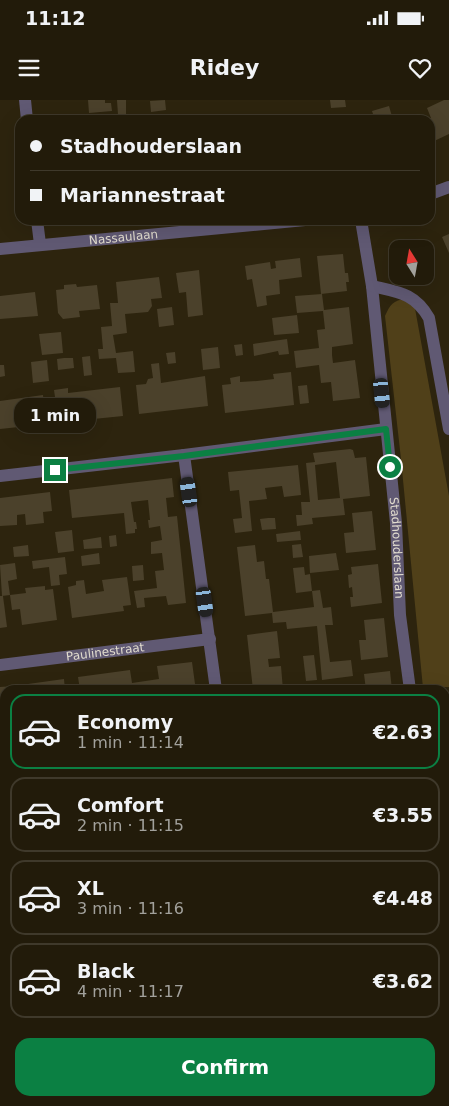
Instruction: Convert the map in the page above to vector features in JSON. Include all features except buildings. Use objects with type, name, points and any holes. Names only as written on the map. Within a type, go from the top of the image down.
[{"type":"street","points":[[25,100],[26,115]]},
{"type":"street","points":[[435,192],[449,187]]},
{"type":"street","points":[[38,225],[40,244]]},
{"type":"street","name":"Nassaulaan","points":[[0,248],[250,225]]},
{"type":"street","name":"Stadhouderslaan","points":[[361,225],[372,286],[396,523],[400,615],[409,685]]},
{"type":"street","points":[[372,286],[406,294],[422,307],[429,318],[449,429]]},
{"type":"street","points":[[0,476],[184,456],[386,429]]},
{"type":"street","points":[[184,456],[215,685]]},
{"type":"street","name":"Paulinestraat","points":[[0,665],[210,639]]},
{"type":"shaded area","points":[[406,299],[414,303],[449,496],[449,685],[423,685],[385,316],[392,304]]},
{"type":"route","points":[[55,470],[184,456],[386,429],[390,467]]}]
